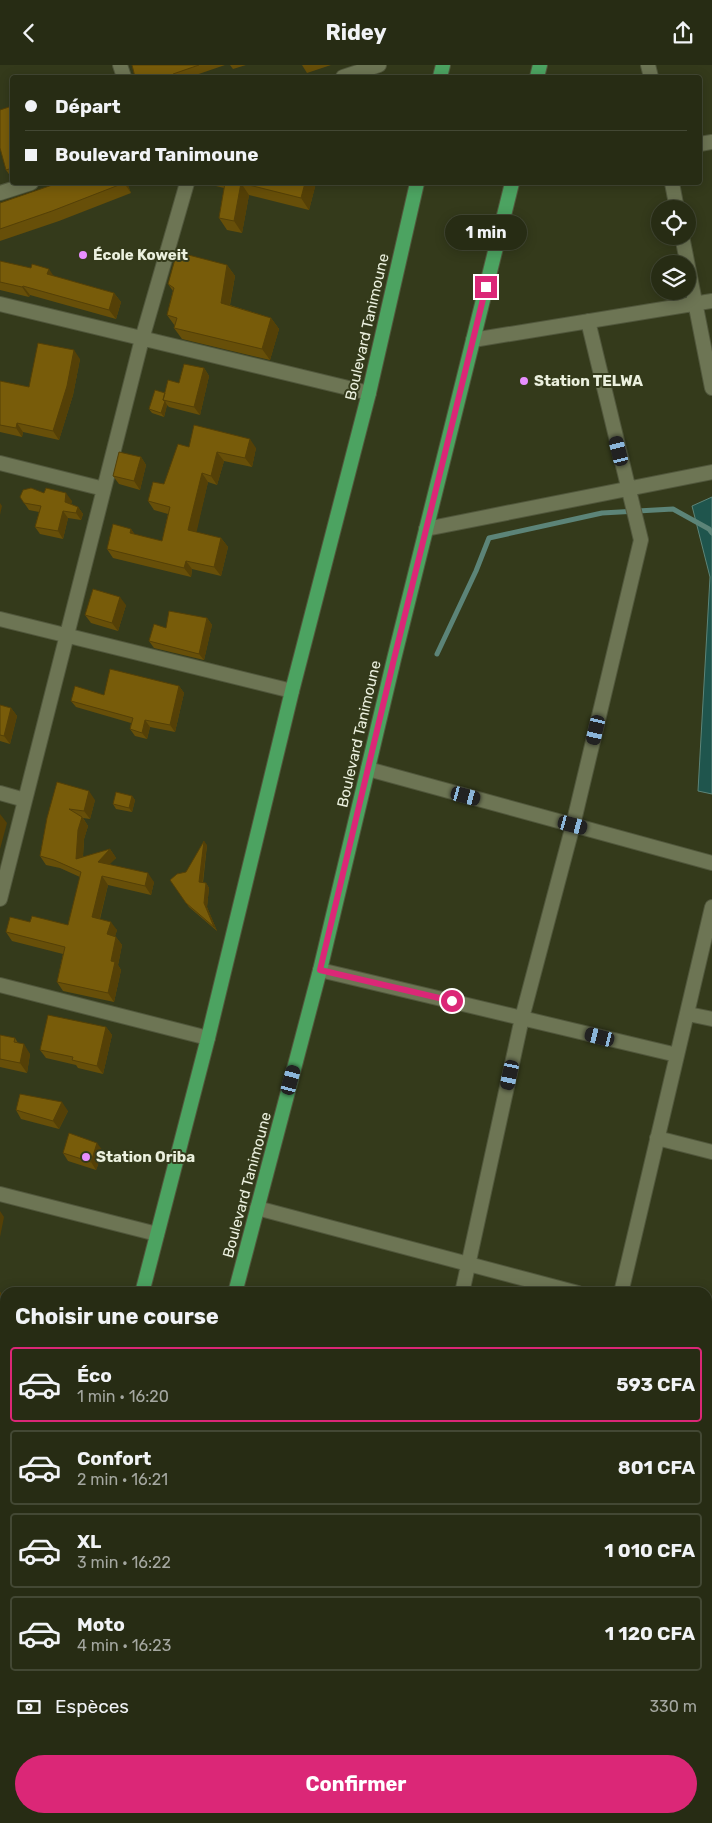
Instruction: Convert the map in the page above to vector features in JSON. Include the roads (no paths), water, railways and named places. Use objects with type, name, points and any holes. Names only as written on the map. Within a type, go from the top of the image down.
[{"type":"main road","name":"Boulevard Tanimoune","points":[[144,1287],[208,1038],[292,691],[370,393],[417,185]]},
{"type":"main road","name":"Boulevard Tanimoune","points":[[237,1287],[320,970],[426,529],[512,185]]},
{"type":"street","points":[[349,75],[379,65]]},
{"type":"street","points":[[0,193],[25,185]]},
{"type":"street","points":[[0,899],[142,339],[186,185]]},
{"type":"street","points":[[672,185],[675,200]]},
{"type":"street","points":[[684,245],[712,388]]},
{"type":"street","points":[[473,340],[712,301]]},
{"type":"street","points":[[0,304],[370,393]]},
{"type":"street","points":[[463,1287],[522,1018],[573,825],[641,539],[588,321]]},
{"type":"street","points":[[0,463],[104,489]]},
{"type":"street","points":[[426,529],[628,487],[712,472]]},
{"type":"street","points":[[0,619],[292,691]]},
{"type":"street","points":[[368,769],[712,863]]},
{"type":"street","points":[[0,793],[25,800]]},
{"type":"street","points":[[622,1287],[712,907]]},
{"type":"street","points":[[320,970],[677,1055]]},
{"type":"street","points":[[0,985],[208,1038]]},
{"type":"street","points":[[688,1014],[712,1019]]},
{"type":"street","points":[[657,1138],[712,1152]]},
{"type":"street","points":[[0,1194],[157,1234]]},
{"type":"street","points":[[258,1208],[555,1287]]},
{"type":"water","points":[[712,497],[712,794],[698,791],[710,577],[692,506]]},
{"type":"waterway","points":[[437,654],[476,571],[489,538],[602,513],[673,509],[709,529],[712,533]]},
{"type":"place","name":"École Koweit","points":[[83,255]]},
{"type":"place","name":"Station TELWA","points":[[524,381]]},
{"type":"place","name":"Station Oriba","points":[[86,1157]]}]
